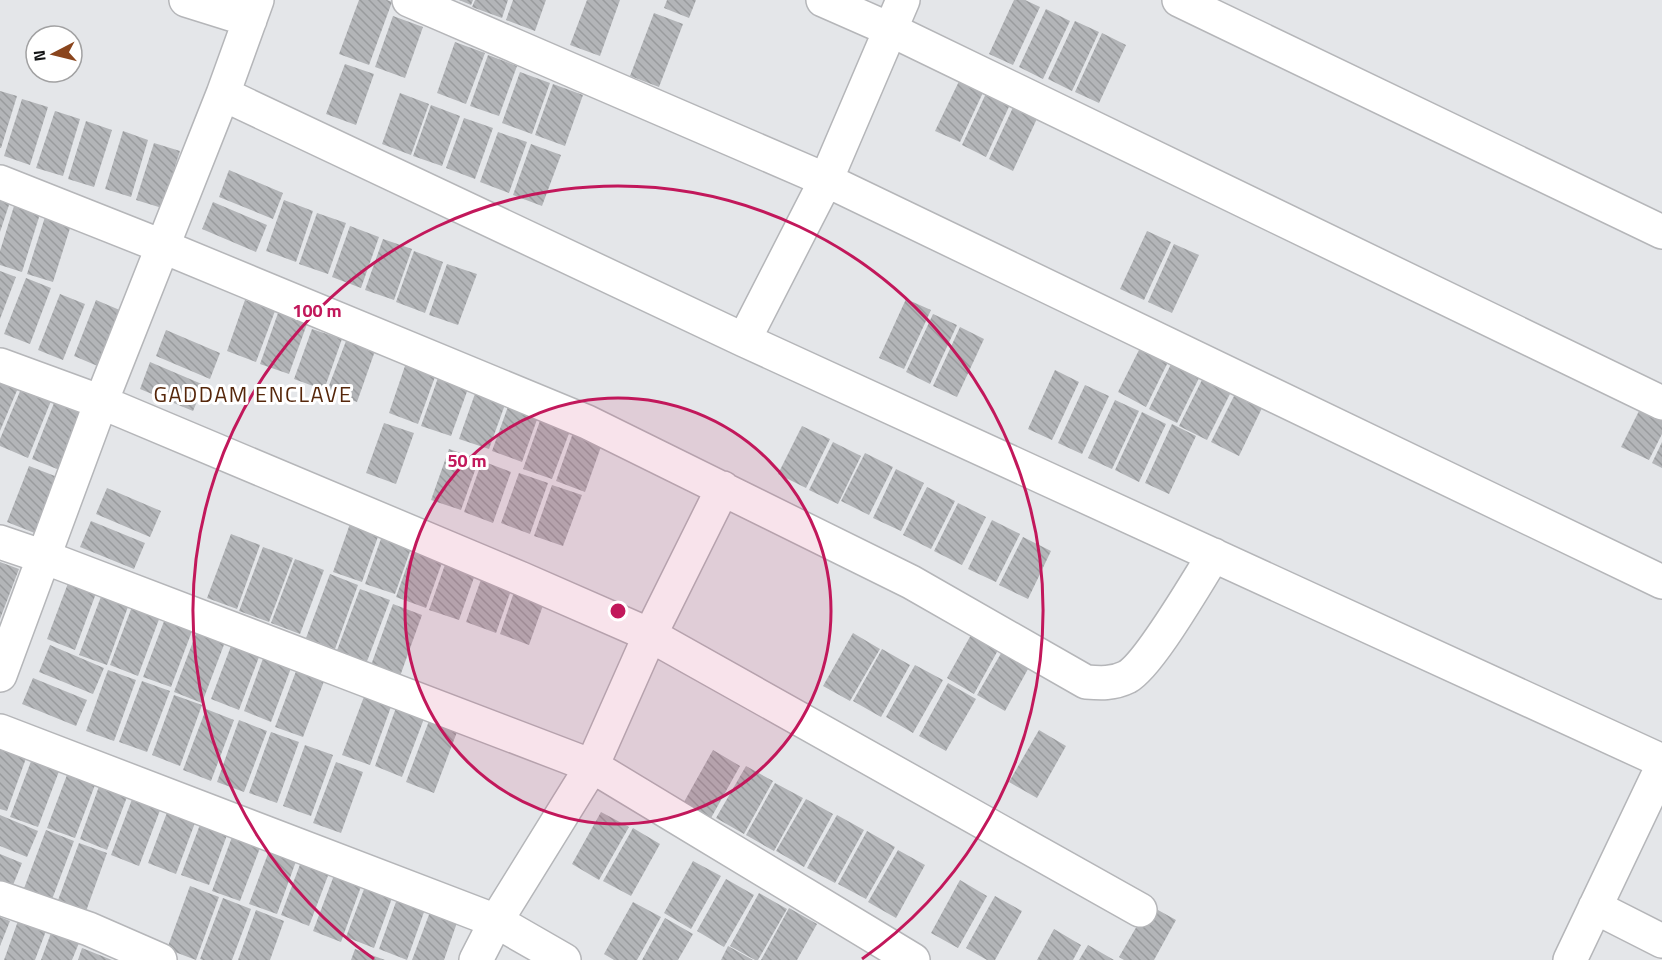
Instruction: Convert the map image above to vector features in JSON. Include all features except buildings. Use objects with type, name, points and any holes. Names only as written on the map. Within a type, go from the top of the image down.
[{"type":"street","points":[[0,675],[101,402],[164,247],[253,10],[186,0]]},
{"type":"street","points":[[409,0],[826,180],[1662,582]]},
{"type":"street","points":[[823,0],[889,29],[1662,403]]},
{"type":"street","points":[[744,340],[826,180],[903,0]]},
{"type":"street","points":[[1179,0],[1662,232]]},
{"type":"street","points":[[223,94],[744,340],[1662,761]]},
{"type":"street","points":[[0,182],[164,247],[587,422],[911,582],[1086,682],[1108,683],[1128,676],[1148,656],[1214,555]]},
{"type":"street","points":[[0,365],[101,402],[650,635],[1140,910]]},
{"type":"street","points":[[476,960],[496,921],[592,766],[650,635],[723,488]]},
{"type":"street","points":[[0,542],[592,766],[913,960]]},
{"type":"street","points":[[0,731],[496,921],[564,960]]},
{"type":"street","points":[[1570,960],[1662,767]]},
{"type":"street","points":[[0,898],[89,929],[160,960]]},
{"type":"street","points":[[1595,907],[1662,941]]},
{"type":"district","name":"GADDAM ENCLAVE","points":[[253,394]]}]
